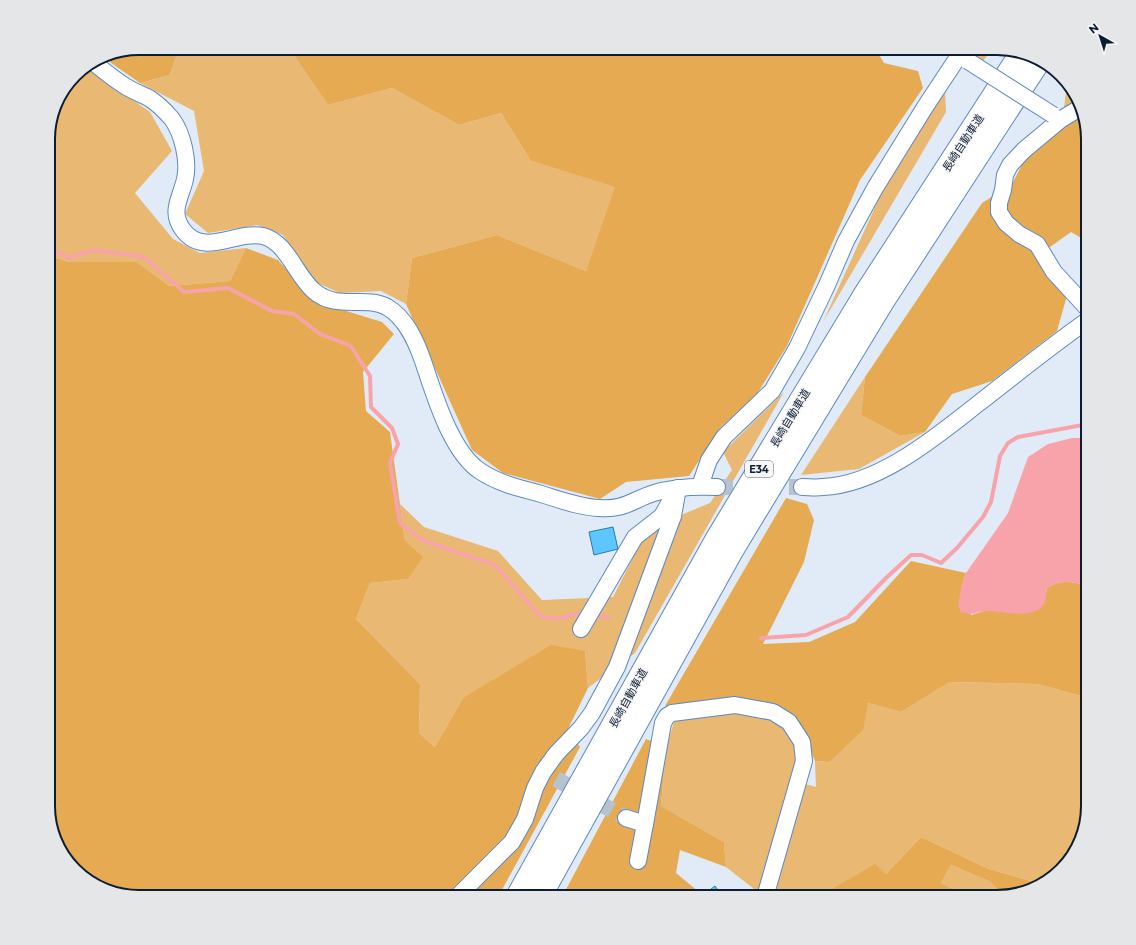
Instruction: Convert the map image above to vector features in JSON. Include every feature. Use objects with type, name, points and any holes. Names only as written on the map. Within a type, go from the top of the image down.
[{"type":"highway","name":"長崎自動車道","points":[[521,890],[720,533],[866,294],[1018,58]]},
{"type":"highway","name":"長崎自動車道","points":[[544,890],[733,549],[882,303],[1037,65]]},
{"type":"street","points":[[700,486],[708,460],[724,437],[772,391],[797,348],[846,241],[875,188],[959,55]]},
{"type":"street","points":[[963,55],[1057,118]]},
{"type":"street","points":[[98,66],[123,85],[138,94],[149,98],[173,120],[187,161],[185,180],[176,203],[177,218],[182,229],[191,238],[202,243],[216,243],[244,237],[262,236],[275,241],[303,280],[324,298],[352,303],[374,303],[384,305],[392,310],[404,323],[416,344],[435,396],[456,444],[466,459],[478,470],[491,478],[507,484],[578,505],[598,508],[616,508],[631,504],[654,493],[678,488],[700,486],[717,487]]},
{"type":"street","points":[[1076,110],[1057,118],[1010,165],[1005,175],[999,203],[999,212],[1006,223],[1019,234],[1037,244],[1054,272],[1081,301]]},
{"type":"street","points":[[802,487],[824,488],[846,483],[866,477],[889,467],[926,444],[1081,325]]},
{"type":"street","points":[[581,629],[635,537],[662,516],[678,488]]},
{"type":"street","points":[[464,890],[512,842],[525,819],[535,788],[549,776],[556,754],[582,728],[592,713],[617,667],[673,516],[678,488]]},
{"type":"street","points":[[638,861],[663,723],[667,716],[672,712],[735,705],[773,712],[789,722],[802,742],[804,761],[767,890]]},
{"type":"street","points":[[626,818],[645,824]]},
{"type":"shaded area","points":[[138,55],[177,55],[170,75],[140,83],[108,61]]},
{"type":"shaded area","points":[[177,55],[294,55],[328,105],[392,88],[459,125],[501,113],[531,161],[616,187],[586,271],[497,235],[412,258],[406,304],[381,291],[340,293],[313,281],[283,235],[257,225],[208,233],[185,214],[204,171],[194,111],[140,83],[170,75]]},
{"type":"shaded area","points":[[294,55],[879,55],[884,63],[918,71],[923,88],[860,180],[787,346],[757,394],[721,427],[689,476],[626,482],[600,499],[503,473],[472,450],[406,304],[412,258],[497,235],[586,271],[615,187],[531,161],[501,113],[459,125],[392,88],[328,105]]},
{"type":"shaded area","points":[[973,55],[987,55],[982,63]]},
{"type":"shaded area","points":[[90,71],[150,112],[172,151],[135,193],[173,239],[200,253],[246,248],[230,281],[169,286],[137,262],[69,262],[55,257],[55,133],[59,112],[66,97],[79,79]]},
{"type":"shaded area","points":[[945,90],[946,112],[823,322],[881,194]]},
{"type":"shaded area","points":[[1066,91],[1076,109],[1062,123]]},
{"type":"shaded area","points":[[1078,116],[1081,138],[1081,238],[1071,232],[1036,257],[1068,292],[1057,331],[992,381],[952,394],[925,432],[900,436],[861,415],[865,377],[982,203],[1012,184],[1026,157],[1062,123]]},
{"type":"shaded area","points":[[246,248],[278,260],[314,301],[382,322],[394,334],[363,372],[366,411],[390,432],[405,541],[423,557],[408,579],[370,583],[356,619],[420,684],[419,733],[435,747],[463,698],[551,645],[585,651],[588,688],[568,729],[580,747],[502,890],[128,889],[112,886],[92,876],[76,862],[61,838],[55,812],[55,257],[69,262],[137,262],[169,286],[230,281]]},
{"type":"shaded area","points":[[865,377],[861,415],[900,436],[925,432],[859,469],[801,475]]},
{"type":"shaded area","points":[[784,392],[635,653],[588,688],[585,651],[463,698],[435,747],[419,733],[420,684],[356,619],[370,583],[408,579],[400,504],[424,527],[498,551],[542,600],[613,597],[642,540],[681,515],[710,503],[732,470],[723,452]]},
{"type":"shaded area","points":[[1072,438],[1081,438],[1081,584],[1062,582],[1052,585],[1047,588],[1044,604],[1033,612],[1017,614],[985,611],[972,614],[961,612],[958,606],[961,588],[966,573],[1008,513],[1028,457],[1048,444]]},
{"type":"shaded area","points":[[786,498],[807,504],[814,520],[804,562],[763,644],[809,642],[855,622],[911,561],[966,573],[961,588],[971,615],[984,611],[995,611],[1044,604],[1047,588],[1052,585],[1062,582],[1081,584],[1081,696],[1038,684],[950,682],[901,712],[868,703],[863,730],[829,762],[815,761],[796,717],[744,699],[665,706]]},
{"type":"shaded area","points":[[950,682],[1038,684],[1081,696],[1081,806],[1077,833],[1067,853],[1053,869],[1033,882],[989,869],[921,837],[886,874],[832,890],[773,890],[805,784],[816,787],[815,761],[829,762],[868,703],[901,712]]},
{"type":"shaded area","points":[[741,712],[779,723],[795,742],[797,763],[760,890],[755,890],[726,867],[724,842],[661,806],[666,747],[675,719]]},
{"type":"shaded area","points":[[646,739],[666,747],[661,806],[724,842],[726,867],[680,850],[676,873],[697,890],[566,890]]},
{"type":"shaded area","points":[[921,837],[989,869],[1033,882],[1024,886],[998,890],[989,881],[951,865],[941,883],[956,890],[831,890],[875,864],[886,874]]},
{"type":"shaded area","points":[[951,865],[989,881],[998,890],[956,890],[941,883]]},
{"type":"building","points":[[613,527],[618,549],[594,555],[589,532]]},
{"type":"building","points":[[715,886],[718,890],[712,890]]},
{"type":"waterway","points":[[55,251],[69,258],[94,250],[144,257],[184,292],[228,288],[272,311],[294,314],[320,334],[351,346],[370,376],[371,407],[392,428],[398,444],[390,463],[400,523],[424,541],[495,565],[540,616],[556,619],[580,613],[586,614]]},
{"type":"waterway","points":[[761,638],[806,635],[848,617],[911,555],[922,555],[941,563],[957,548],[983,517],[991,502],[1000,456],[1008,443],[1018,437],[1081,425]]},
{"type":"waterway","points":[[593,615],[609,618]]},
{"type":"tunnel","points":[[717,487],[802,487]]},
{"type":"tunnel","points":[[556,779],[626,818]]}]
